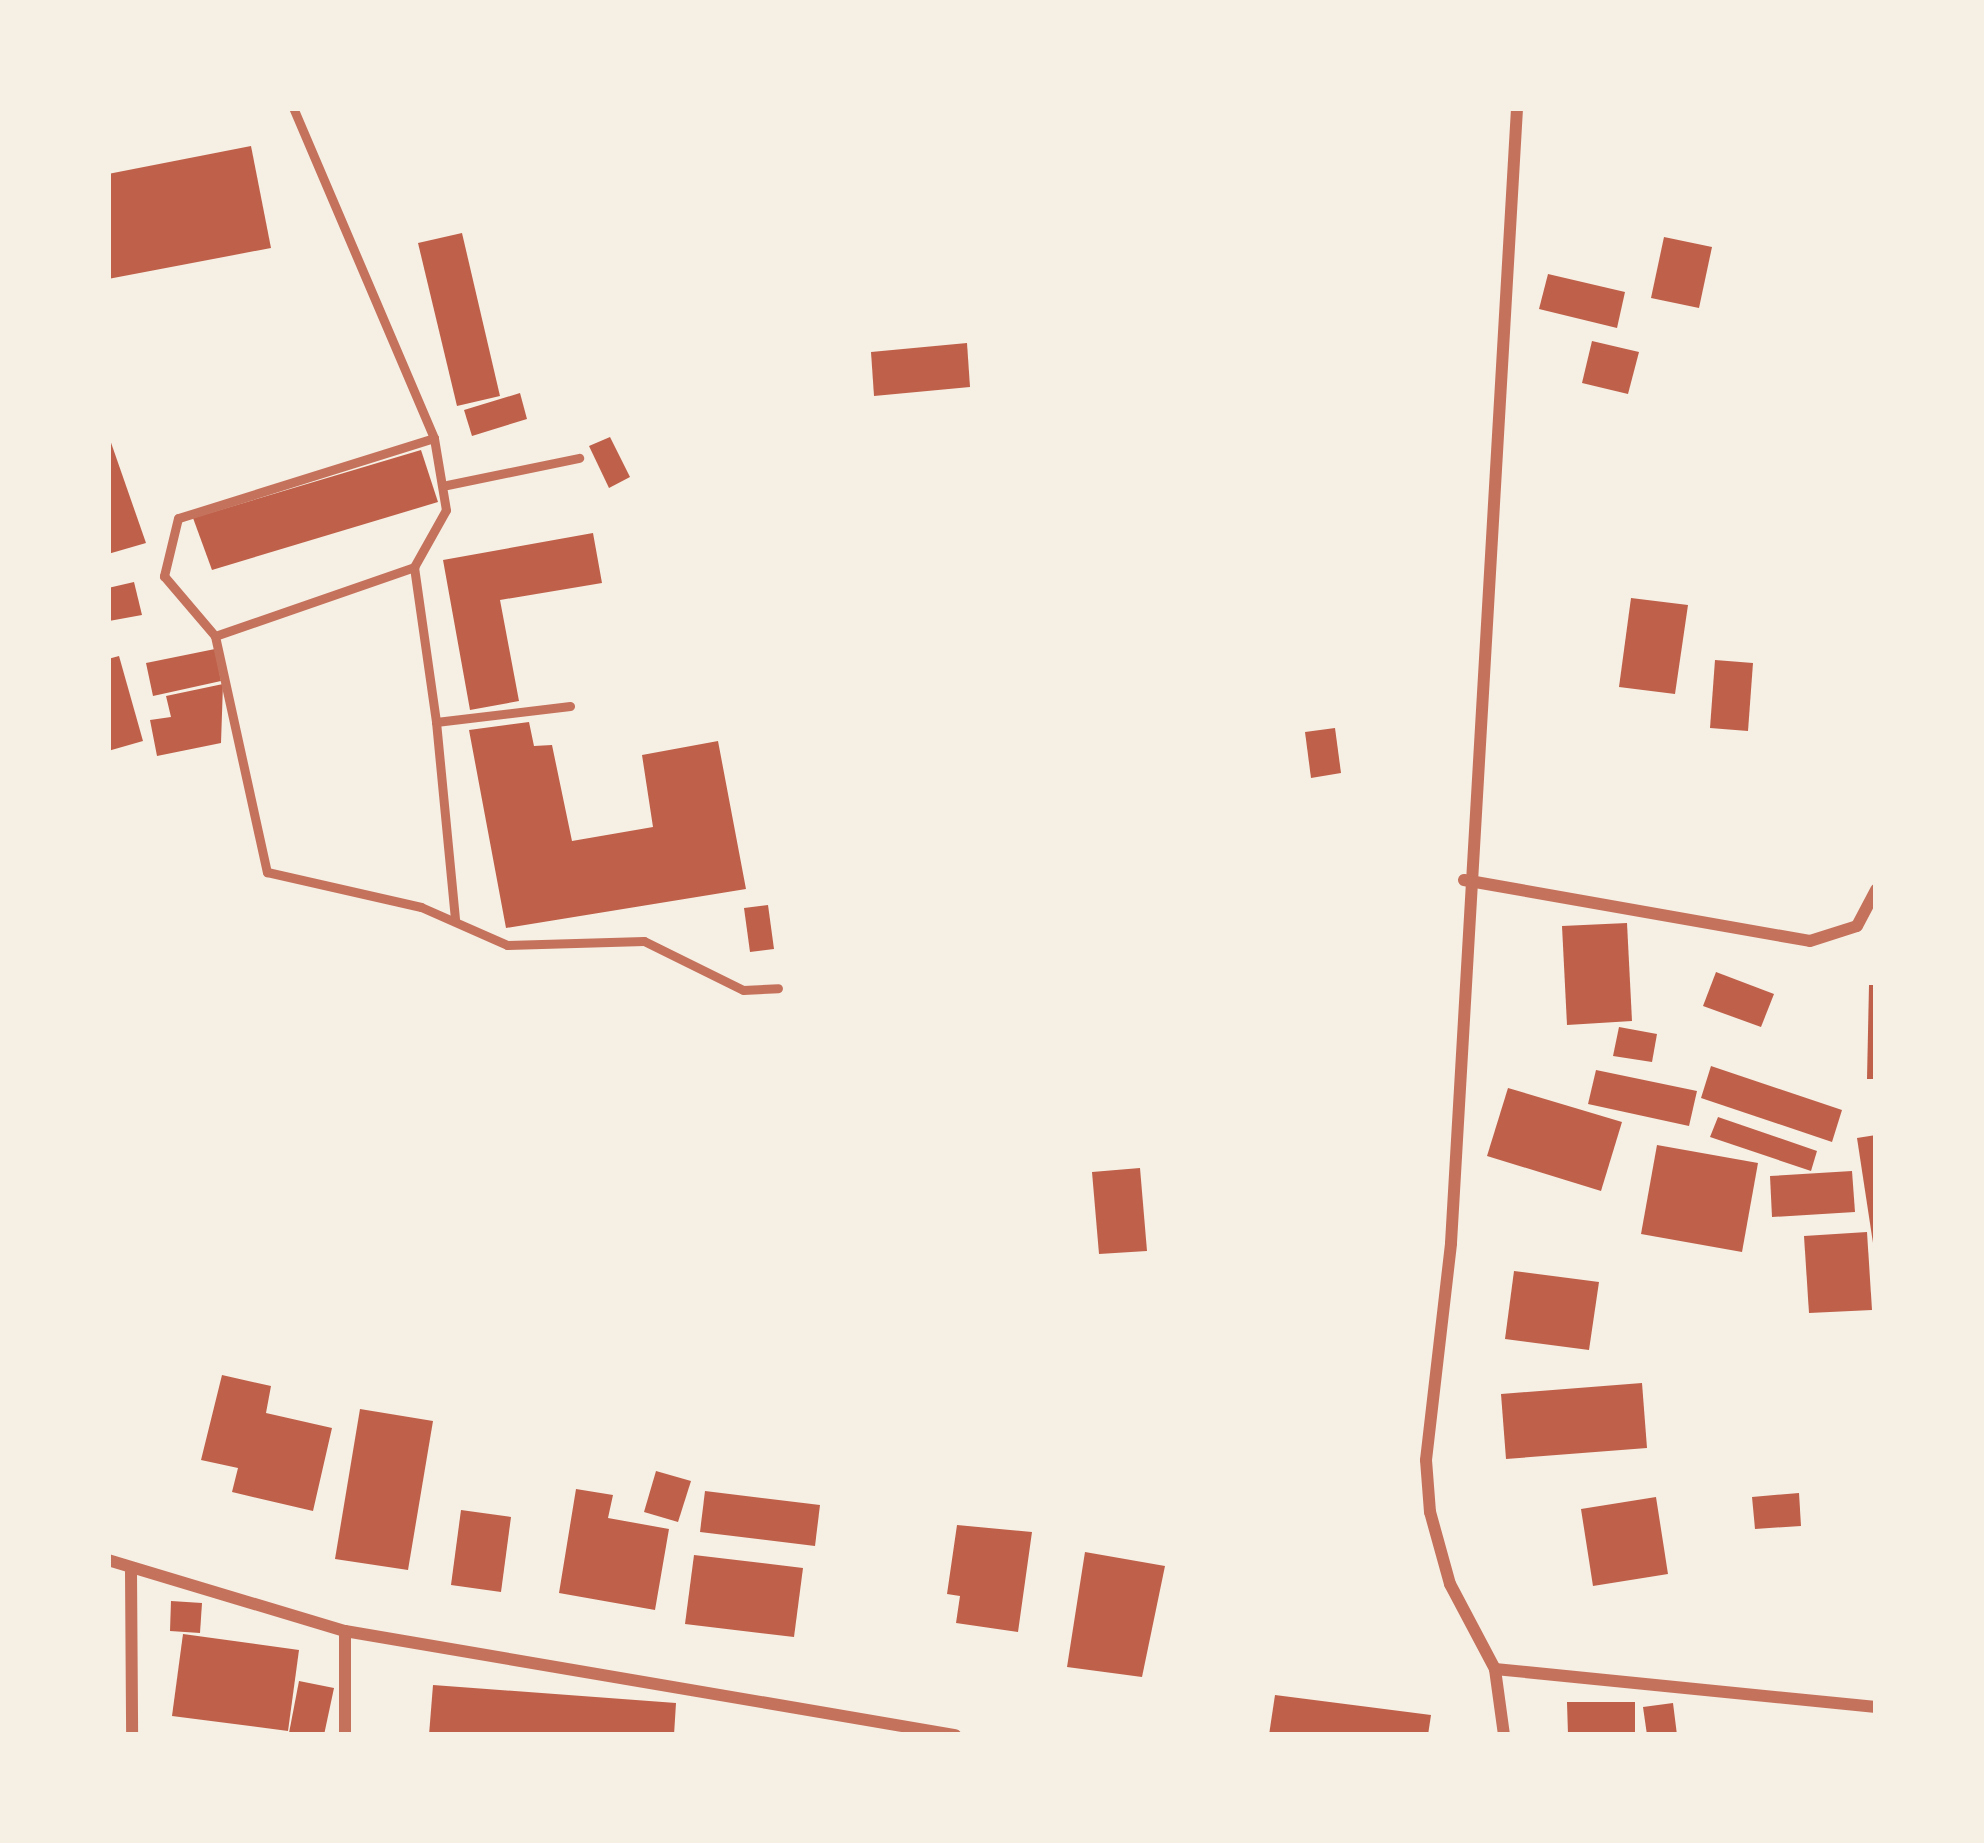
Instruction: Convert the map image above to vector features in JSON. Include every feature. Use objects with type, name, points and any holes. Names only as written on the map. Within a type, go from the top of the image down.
[{"type":"street","points":[[1504,1735],[1496,1669],[1450,1584],[1426,1460],[1450,1243],[1464,880],[1517,108]]},
{"type":"street","points":[[1464,880],[1810,941],[1857,926],[1876,890]]},
{"type":"street","points":[[108,1560],[131,1572],[345,1631],[955,1735]]},
{"type":"street","points":[[131,1572],[132,1735]]},
{"type":"street","points":[[345,1631],[345,1735]]},
{"type":"street","points":[[1496,1669],[1876,1707]]},
{"type":"lane","points":[[215,636],[414,566],[443,523],[447,485],[434,438],[293,108]]},
{"type":"lane","points":[[434,438],[178,518],[164,576],[215,636],[267,872],[455,919],[507,945],[644,940],[743,990],[778,988]]},
{"type":"lane","points":[[447,485],[579,458]]},
{"type":"lane","points":[[414,566],[436,722],[455,919]]},
{"type":"lane","points":[[436,722],[570,706]]},
{"type":"building","points":[[251,146],[271,248],[108,279],[108,174]]},
{"type":"building","points":[[462,233],[500,396],[457,406],[418,243]]},
{"type":"building","points":[[1664,237],[1712,247],[1699,308],[1651,298]]},
{"type":"building","points":[[1548,274],[1625,292],[1617,328],[1539,309]]},
{"type":"building","points":[[1592,341],[1639,352],[1628,394],[1582,383]]},
{"type":"building","points":[[967,343],[970,387],[874,396],[871,352]]},
{"type":"building","points":[[520,393],[527,419],[472,436],[464,410]]},
{"type":"building","points":[[108,434],[146,543],[108,554]]},
{"type":"building","points":[[610,437],[630,477],[609,488],[589,446]]},
{"type":"building","points":[[421,450],[438,502],[212,570],[193,518]]},
{"type":"building","points":[[593,533],[602,583],[500,600],[519,701],[470,710],[443,560]]},
{"type":"building","points":[[134,582],[142,615],[109,621],[108,588]]},
{"type":"building","points":[[1631,598],[1688,605],[1675,694],[1619,687]]},
{"type":"building","points":[[215,649],[221,681],[153,696],[146,663]]},
{"type":"building","points":[[119,656],[143,741],[108,751],[108,659]]},
{"type":"building","points":[[1715,660],[1753,663],[1748,731],[1710,728]]},
{"type":"building","points":[[223,684],[221,743],[157,756],[150,720],[171,717],[166,696]]},
{"type":"building","points":[[529,722],[534,746],[552,745],[572,841],[653,827],[642,755],[718,741],[746,889],[506,928],[469,730]]},
{"type":"building","points":[[1335,728],[1341,773],[1311,778],[1305,732]]},
{"type":"building","points":[[768,905],[774,949],[750,952],[744,908]]},
{"type":"building","points":[[1627,923],[1632,1021],[1567,1025],[1562,926]]},
{"type":"building","points":[[1716,972],[1774,994],[1761,1027],[1703,1006]]},
{"type":"building","points":[[1869,985],[1876,985],[1876,1079],[1867,1079]]},
{"type":"building","points":[[1619,1027],[1657,1034],[1652,1062],[1613,1056]]},
{"type":"building","points":[[1711,1066],[1842,1110],[1832,1142],[1701,1098]]},
{"type":"building","points":[[1596,1070],[1697,1091],[1689,1126],[1588,1104]]},
{"type":"building","points":[[1508,1088],[1622,1122],[1601,1191],[1487,1156]]},
{"type":"building","points":[[1718,1117],[1817,1151],[1811,1171],[1710,1137]]},
{"type":"building","points":[[1876,1135],[1876,1242],[1873,1243],[1857,1138]]},
{"type":"building","points":[[1657,1145],[1758,1163],[1742,1252],[1641,1234]]},
{"type":"building","points":[[1140,1168],[1147,1251],[1099,1254],[1092,1172]]},
{"type":"building","points":[[1852,1171],[1855,1212],[1772,1217],[1770,1176]]},
{"type":"building","points":[[1867,1232],[1872,1310],[1809,1313],[1804,1236]]},
{"type":"building","points":[[1514,1271],[1599,1282],[1589,1350],[1505,1339]]},
{"type":"building","points":[[222,1375],[271,1386],[266,1413],[332,1428],[313,1511],[232,1492],[238,1468],[201,1460]]},
{"type":"building","points":[[1642,1383],[1647,1448],[1506,1459],[1501,1394]]},
{"type":"building","points":[[360,1409],[433,1421],[408,1570],[335,1559]]},
{"type":"building","points":[[656,1471],[691,1481],[678,1522],[644,1512]]},
{"type":"building","points":[[576,1489],[613,1495],[608,1518],[669,1529],[655,1610],[559,1593]]},
{"type":"building","points":[[705,1491],[820,1505],[815,1546],[700,1532]]},
{"type":"building","points":[[1799,1493],[1801,1526],[1755,1529],[1752,1497]]},
{"type":"building","points":[[1656,1497],[1668,1574],[1593,1586],[1581,1509]]},
{"type":"building","points":[[461,1510],[511,1517],[501,1592],[451,1585]]},
{"type":"building","points":[[957,1525],[1032,1532],[1018,1632],[956,1623],[960,1596],[947,1594]]},
{"type":"building","points":[[1085,1552],[1165,1566],[1142,1677],[1067,1667]]},
{"type":"building","points":[[694,1555],[803,1568],[794,1637],[685,1624]]},
{"type":"building","points":[[171,1601],[202,1603],[200,1633],[170,1631]]},
{"type":"building","points":[[183,1634],[299,1650],[288,1731],[172,1716]]},
{"type":"building","points":[[299,1681],[334,1688],[324,1735],[289,1733]]},
{"type":"building","points":[[433,1685],[676,1703],[674,1735],[429,1735]]},
{"type":"building","points":[[1275,1695],[1431,1715],[1428,1735],[1269,1735]]},
{"type":"building","points":[[1567,1702],[1635,1702],[1635,1735],[1568,1735]]},
{"type":"building","points":[[1673,1703],[1677,1735],[1647,1735],[1643,1707]]}]
